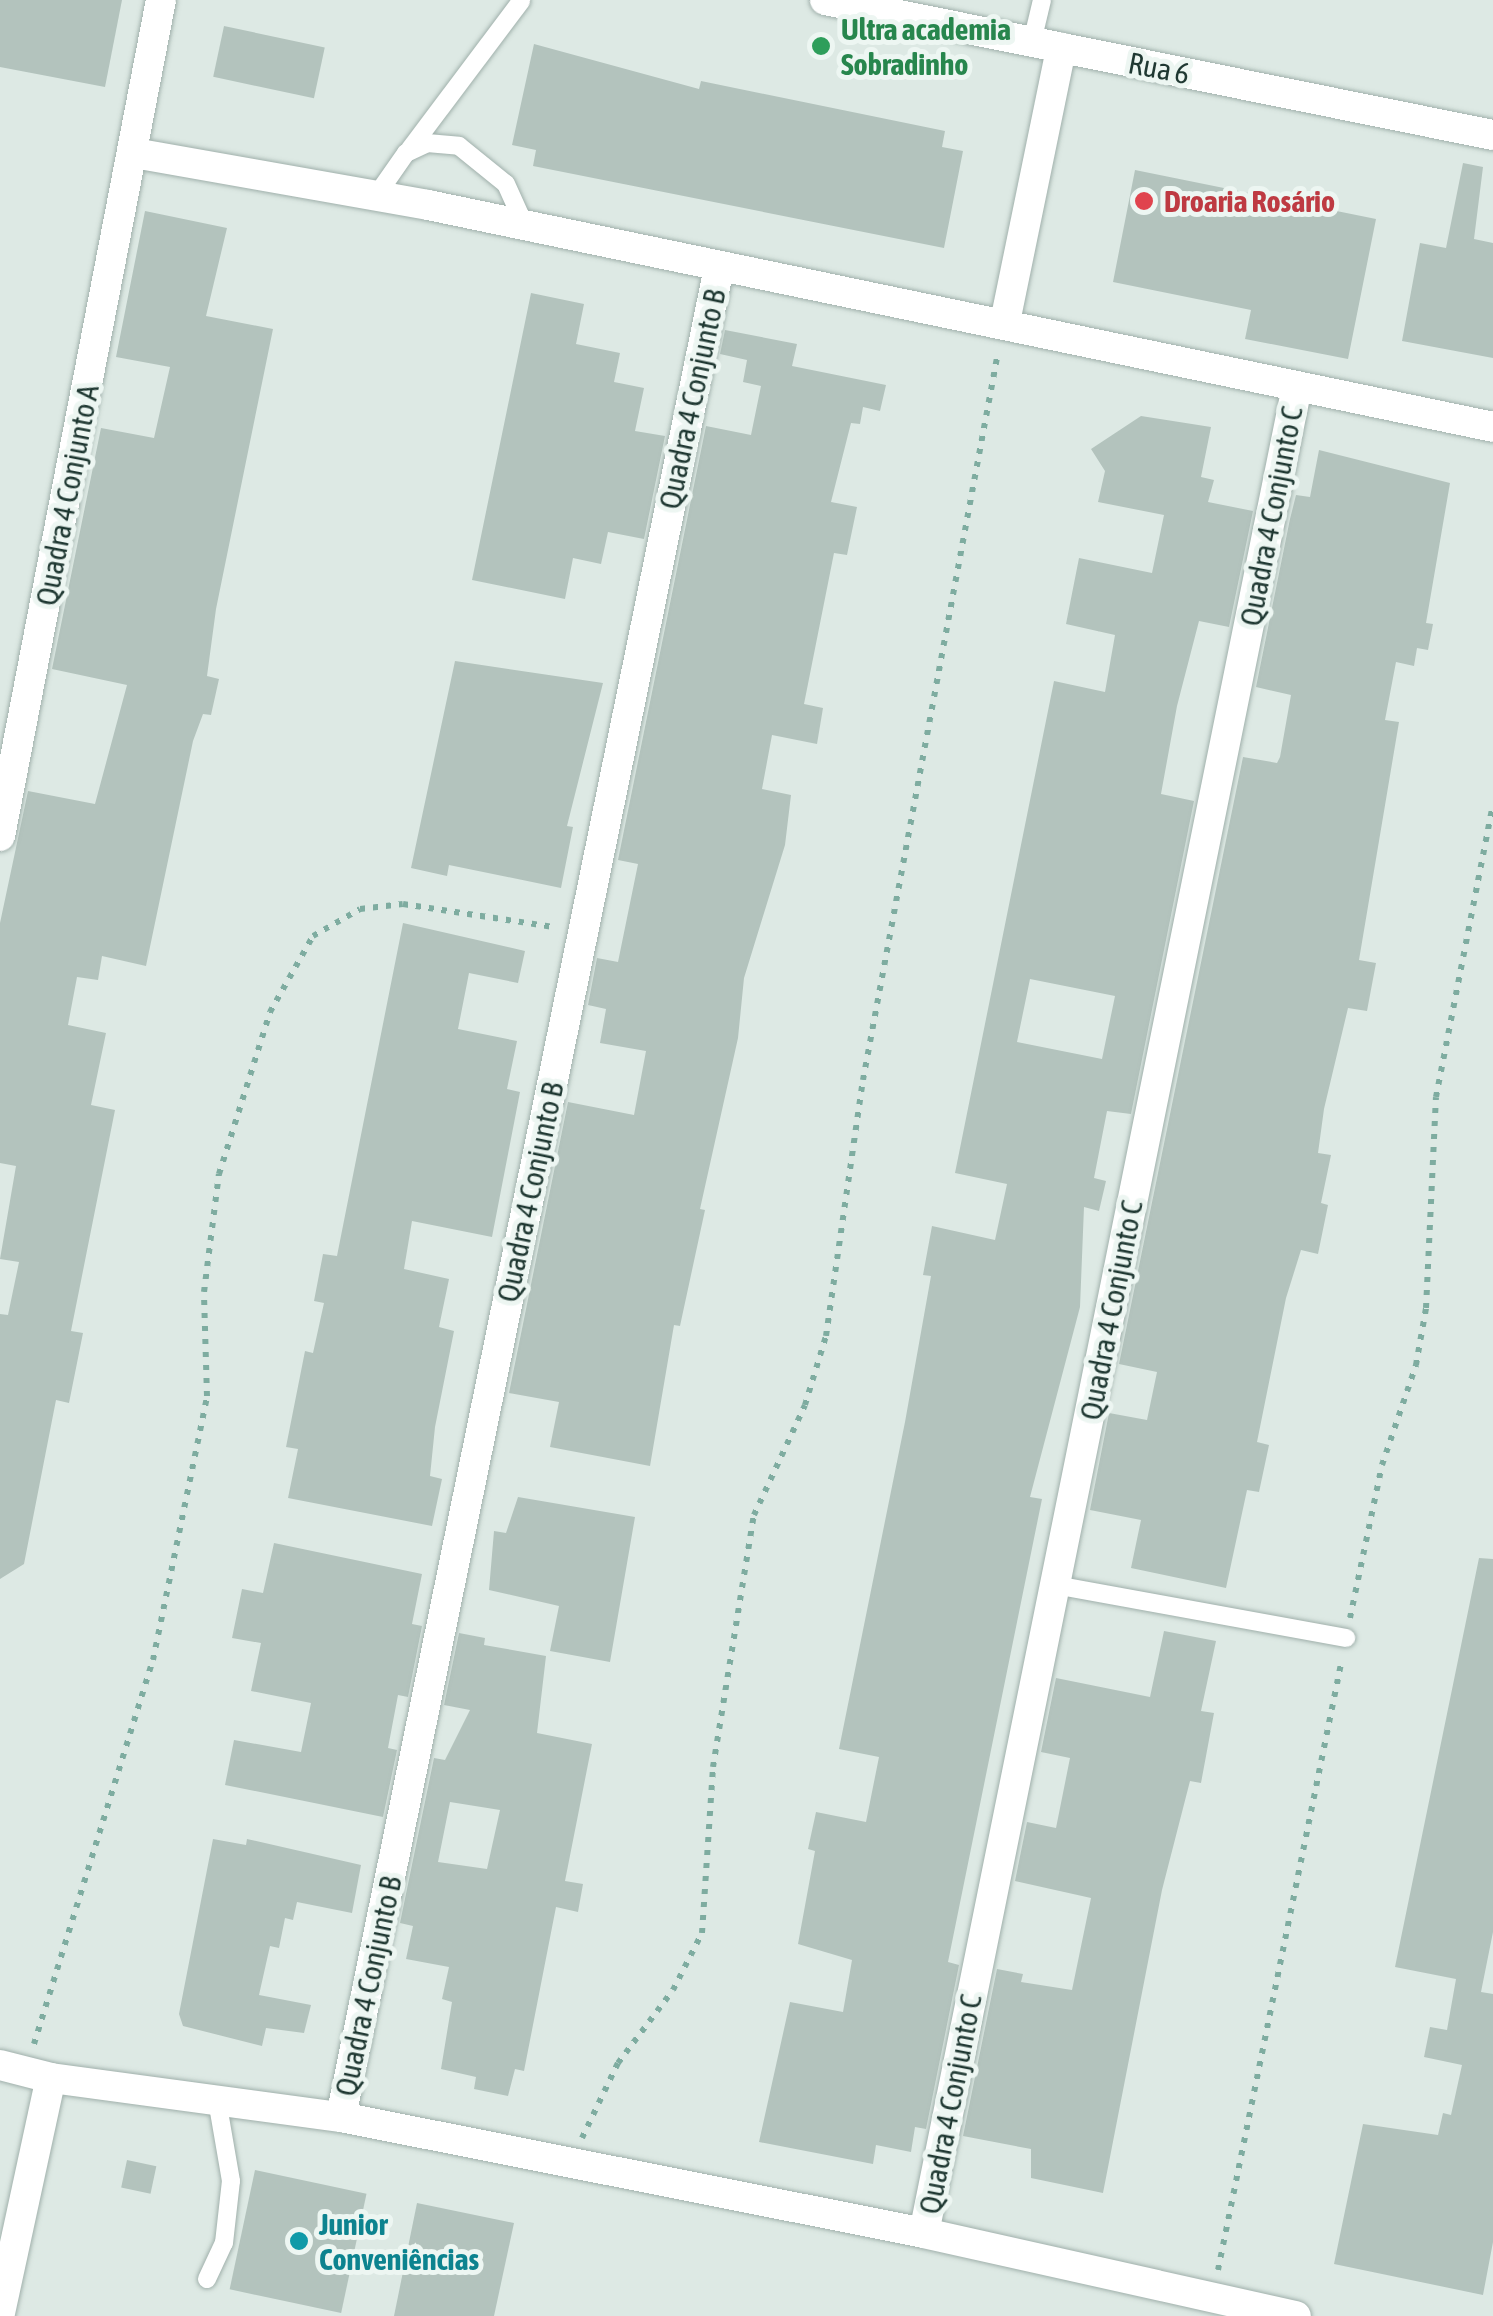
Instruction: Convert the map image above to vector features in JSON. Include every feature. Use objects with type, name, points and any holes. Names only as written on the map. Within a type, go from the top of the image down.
[{"type":"street","name":"Quadra 4 Conjunto A","points":[[0,836],[161,0]]},
{"type":"street","name":"Rua 6","points":[[825,0],[1493,135]]},
{"type":"street","points":[[1005,322],[1047,45]]},
{"type":"street","points":[[134,153],[376,196],[1005,322],[1493,427]]},
{"type":"street","name":"Quadra 4 Conjunto B","points":[[341,2117],[719,267]]},
{"type":"street","name":"Quadra 4 Conjunto C","points":[[924,2233],[1297,387]]},
{"type":"street","points":[[0,2313],[26,2071],[341,2117],[924,2233],[1210,2308],[1296,2316]]},
{"type":"lane","points":[[1042,0],[1047,45]]},
{"type":"lane","points":[[376,196],[521,1]]},
{"type":"lane","points":[[406,153],[427,143],[459,146],[506,184],[525,226]]},
{"type":"lane","points":[[1056,1585],[1346,1638]]},
{"type":"lane","points":[[206,2279],[224,2243],[231,2180],[217,2100]]},
{"type":"path","points":[[574,2163],[594,2107],[673,1990],[702,1933],[713,1767],[754,1515],[805,1405],[826,1336],[863,1080],[1005,322]]},
{"type":"path","points":[[1210,2308],[1382,1465],[1416,1365],[1426,1308],[1436,1097],[1493,804]]},
{"type":"path","points":[[26,2071],[153,1660],[207,1396],[204,1292],[219,1174],[270,1012],[295,960],[336,917],[403,904],[584,932]]},
{"type":"building","points":[[0,0],[122,0],[105,87],[0,67]]},
{"type":"building","points":[[224,26],[325,47],[314,98],[213,77]]},
{"type":"building","points":[[534,44],[699,89],[701,81],[945,131],[942,147],[963,151],[944,248],[533,166],[536,150],[512,145]]},
{"type":"building","points":[[1463,163],[1483,167],[1474,239],[1493,243],[1493,358],[1402,341],[1420,243],[1446,248]]},
{"type":"building","points":[[1135,170],[1376,219],[1348,359],[1245,339],[1251,310],[1113,282]]},
{"type":"building","points":[[145,211],[227,228],[206,316],[273,329],[216,609],[207,676],[219,679],[211,715],[203,714],[193,741],[146,966],[102,956],[98,980],[77,977],[68,1025],[106,1033],[91,1105],[115,1110],[71,1331],[83,1333],[69,1403],[56,1400],[24,1564],[0,1579],[0,1314],[8,1315],[19,1262],[0,1259],[16,1166],[0,1163],[0,923],[28,791],[95,804],[127,685],[52,669],[101,428],[154,438],[170,367],[116,357]]},
{"type":"building","points":[[531,293],[584,304],[576,344],[620,353],[614,382],[644,388],[635,431],[665,436],[644,539],[608,532],[601,564],[573,558],[565,599],[472,580]]},
{"type":"building","points":[[725,330],[797,344],[792,366],[886,385],[880,411],[863,407],[860,424],[851,423],[831,502],[857,507],[847,555],[834,553],[804,704],[823,708],[817,744],[772,735],[762,789],[791,795],[785,845],[744,978],[738,1038],[700,1209],[705,1210],[680,1326],[674,1325],[650,1466],[550,1447],[559,1402],[509,1393],[568,1102],[634,1115],[646,1051],[600,1043],[606,1009],[588,1005],[597,958],[618,962],[638,864],[618,860],[706,426],[751,435],[761,386],[743,382],[747,360],[720,354]]},
{"type":"building","points":[[1141,416],[1211,427],[1201,477],[1214,480],[1208,502],[1253,511],[1229,627],[1199,621],[1177,706],[1161,794],[1194,801],[1131,1114],[1107,1111],[1094,1178],[1106,1181],[1099,1211],[1084,1207],[1080,1307],[1030,1497],[1042,1499],[948,1962],[959,1965],[926,2129],[915,2127],[911,2152],[876,2145],[873,2164],[759,2142],[790,2002],[843,2012],[852,1960],[798,1944],[815,1851],[808,1849],[816,1812],[866,1822],[879,1757],[839,1749],[931,1276],[923,1275],[932,1226],[995,1240],[1007,1184],[955,1173],[1054,681],[1105,692],[1115,635],[1066,624],[1079,558],[1152,573],[1164,515],[1098,502],[1105,471],[1091,449]],"holes":[[[1030,979],[1115,996],[1102,1059],[1017,1042]]]},
{"type":"building","points":[[1319,450],[1450,483],[1426,623],[1433,624],[1428,650],[1417,648],[1414,666],[1396,662],[1385,720],[1399,722],[1359,960],[1376,963],[1367,1011],[1348,1008],[1324,1109],[1318,1153],[1331,1155],[1321,1203],[1328,1205],[1318,1254],[1301,1250],[1286,1298],[1257,1442],[1269,1445],[1259,1492],[1247,1490],[1226,1588],[1131,1568],[1141,1520],[1090,1510],[1109,1413],[1147,1420],[1157,1372],[1119,1364],[1243,757],[1277,763],[1280,757],[1291,695],[1256,687],[1296,495],[1310,497]]},
{"type":"building","points":[[455,661],[603,683],[567,826],[573,827],[561,888],[449,865],[447,876],[411,868]]},
{"type":"building","points":[[403,923],[525,951],[518,983],[469,973],[458,1029],[517,1041],[507,1089],[520,1092],[492,1237],[412,1221],[404,1269],[449,1279],[439,1327],[454,1331],[435,1427],[430,1476],[442,1479],[432,1526],[288,1498],[298,1449],[286,1447],[305,1351],[313,1353],[324,1303],[314,1301],[323,1254],[337,1256]]},
{"type":"building","points":[[518,1497],[635,1517],[610,1662],[550,1651],[559,1606],[489,1590],[494,1531],[506,1533]]},
{"type":"building","points":[[274,1543],[422,1574],[412,1624],[422,1626],[408,1697],[398,1695],[388,1748],[397,1750],[383,1817],[225,1785],[234,1740],[301,1752],[311,1703],[251,1691],[261,1643],[232,1638],[242,1589],[263,1593]]},
{"type":"building","points":[[1479,1558],[1493,1559],[1493,1932],[1481,1992],[1493,1994],[1493,2242],[1483,2295],[1334,2264],[1363,2124],[1438,2135],[1443,2113],[1451,2115],[1462,2065],[1424,2057],[1430,2027],[1447,2030],[1456,1979],[1395,1967]]},
{"type":"building","points":[[1164,1631],[1216,1641],[1201,1711],[1214,1713],[1201,1783],[1190,1781],[1162,1890],[1103,2193],[1031,2178],[1031,2149],[963,2136],[997,1969],[1023,1974],[1021,1982],[1072,1990],[1091,1898],[1015,1881],[1027,1822],[1056,1828],[1070,1758],[1041,1752],[1056,1678],[1150,1697]]},
{"type":"building","points":[[459,1633],[485,1638],[484,1645],[546,1656],[537,1733],[592,1744],[565,1881],[583,1884],[578,1912],[556,1907],[524,2071],[515,2069],[508,2096],[474,2089],[476,2077],[441,2069],[452,2002],[442,1999],[449,1967],[406,1959],[413,1926],[400,1923],[434,1758],[445,1760],[470,1710],[444,1705]],"holes":[[[450,1802],[500,1810],[487,1869],[438,1862]]]},
{"type":"building","points":[[213,1839],[246,1845],[247,1839],[361,1865],[352,1913],[297,1902],[293,1920],[285,1918],[279,1948],[270,1946],[259,1995],[311,2005],[304,2033],[266,2028],[262,2046],[183,2026],[179,2014]]},
{"type":"building","points":[[127,2160],[156,2166],[151,2194],[121,2187]]},
{"type":"building","name":"Junior Conveniências","points":[[255,2170],[367,2194],[341,2313],[230,2289]]},
{"type":"building","points":[[417,2203],[514,2223],[494,2316],[394,2316]]},
{"type":"place","name":"Ultra academia Sobradinho","points":[[821,46]]},
{"type":"place","name":"Droaria Rosário","points":[[1144,201]]},
{"type":"place","name":"Junior Conveniências","points":[[299,2241]]}]
